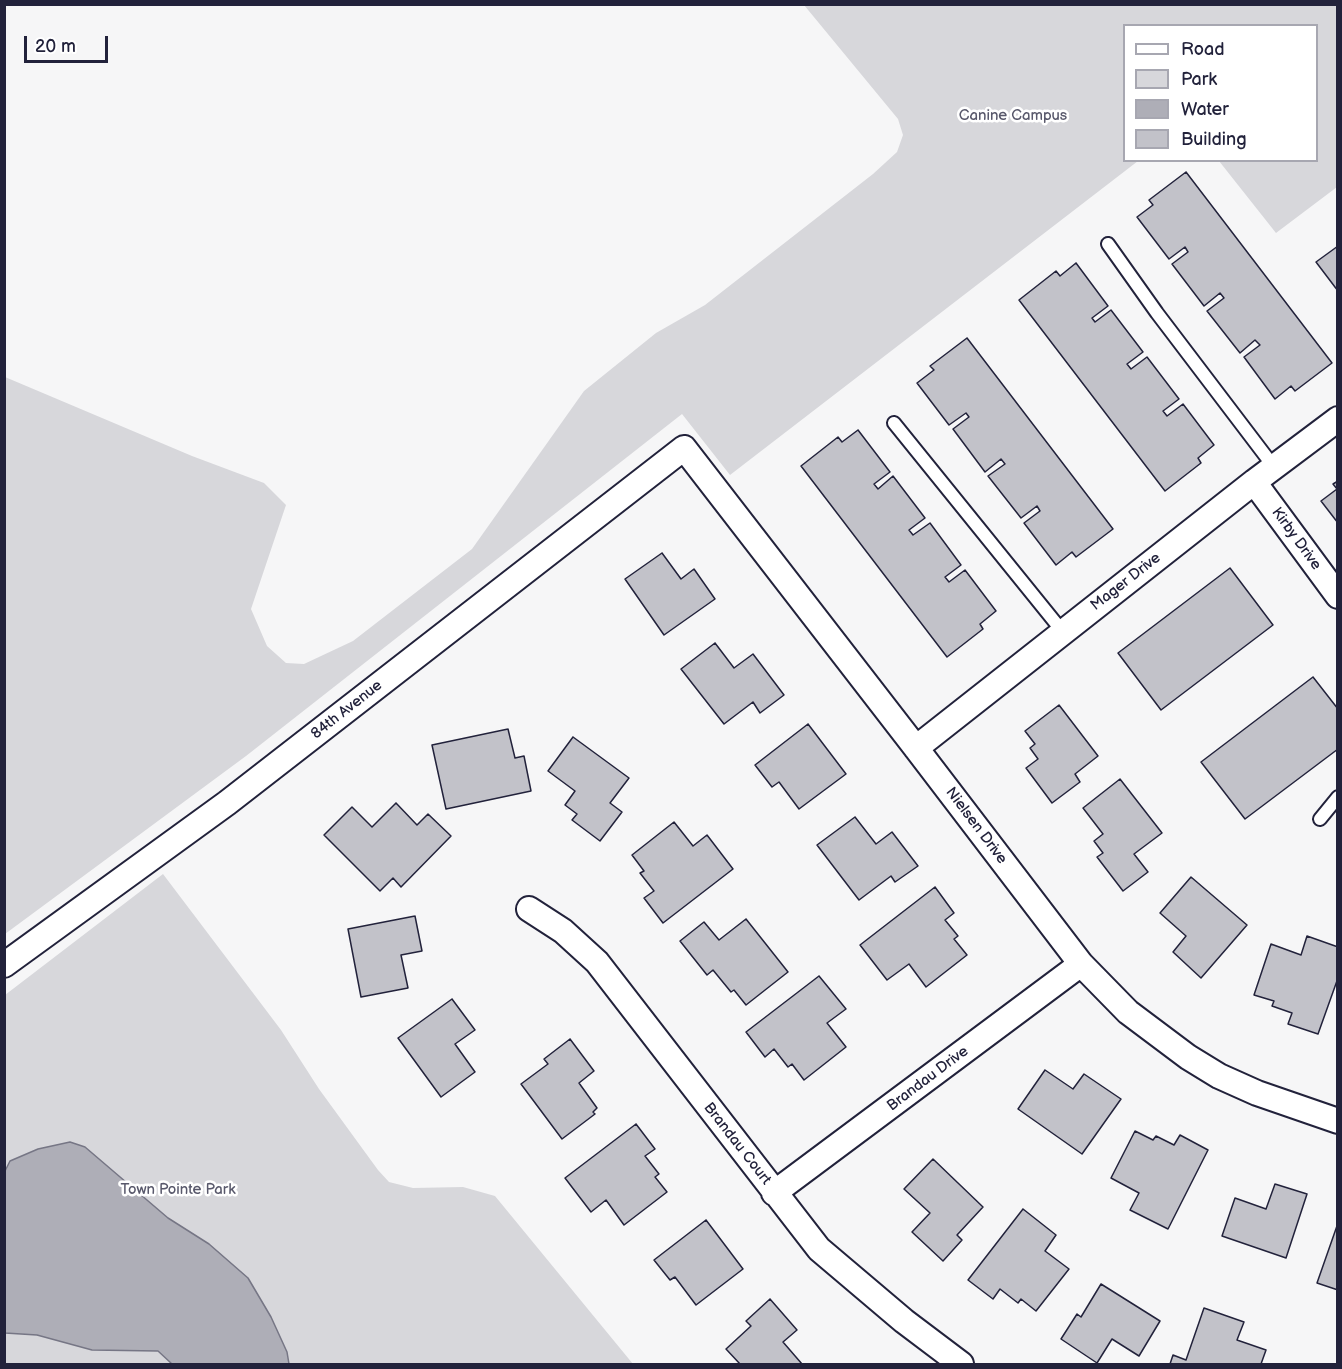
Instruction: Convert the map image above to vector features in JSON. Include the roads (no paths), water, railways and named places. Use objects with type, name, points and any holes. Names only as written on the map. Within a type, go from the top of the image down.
[{"type":"street","name":"Mager Drive","points":[[916,748],[1254,482],[1338,419]]},
{"type":"street","name":"Nielsen Drive","points":[[684,448],[1081,964],[1128,1012],[1188,1058],[1219,1076],[1257,1093],[1338,1121]]},
{"type":"street","name":"84th Avenue","points":[[4,965],[227,803],[684,448]]},
{"type":"street","name":"Kirby Drive","points":[[1254,482],[1338,596]]},
{"type":"street","name":"Brandau Court","points":[[529,909],[563,931],[597,962],[819,1249],[904,1321],[961,1365]]},
{"type":"street","name":"Brandau Drive","points":[[774,1193],[1081,964]]},
{"type":"lane","points":[[1108,244],[1157,313],[1274,467]]},
{"type":"lane","points":[[894,423],[1063,632]]},
{"type":"lane","points":[[1320,819],[1338,797]]},
{"type":"water","points":[[70,1142],[85,1147],[168,1218],[209,1244],[248,1278],[271,1317],[287,1352],[289,1364],[172,1364],[158,1351],[92,1350],[37,1335],[5,1333],[5,1171],[10,1161],[38,1149]]},
{"type":"park label","name":"Canine Campus","points":[[1013,116]]},
{"type":"park label","name":"Town Pointe Park","points":[[178,1190]]}]
